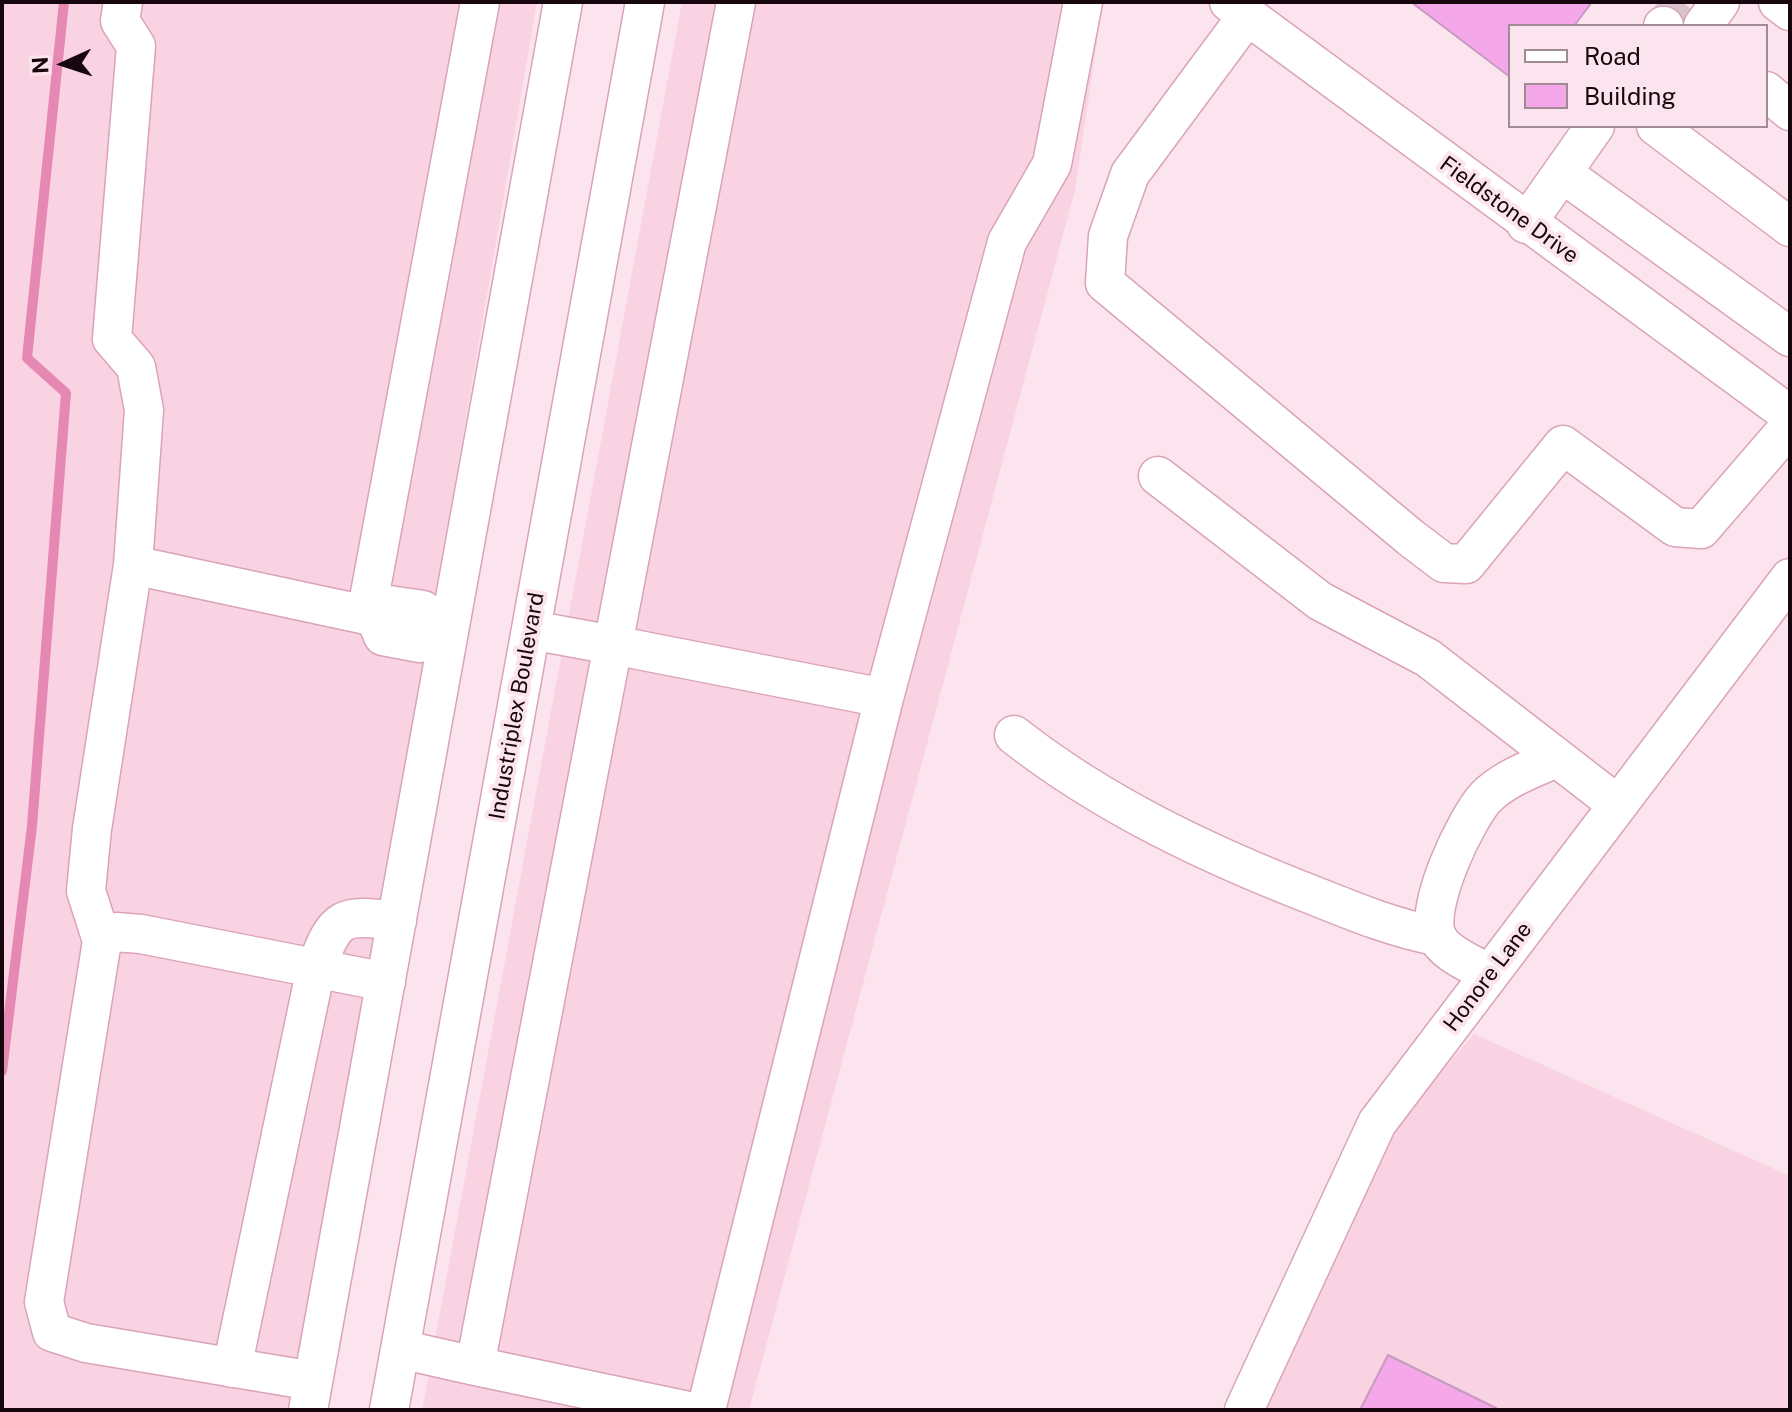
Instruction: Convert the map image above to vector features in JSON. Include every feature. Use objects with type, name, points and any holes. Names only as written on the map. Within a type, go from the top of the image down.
[{"type":"street","points":[[123,2],[120,21],[136,46],[112,339],[136,367],[144,410],[133,565],[92,829],[86,891],[102,941],[44,1302],[52,1332],[86,1343],[232,1368],[311,1396],[397,921],[442,635],[563,2]]},
{"type":"street","points":[[442,635],[420,643],[383,636],[370,616],[480,2]]},
{"type":"street","name":"Industriplex Boulevard","points":[[389,1410],[645,2]]},
{"type":"street","points":[[475,1366],[736,2]]},
{"type":"street","points":[[706,1410],[884,698],[1007,242],[1052,164],[1083,2]]},
{"type":"street","points":[[1704,24],[1720,2]]},
{"type":"street","points":[[1778,2],[1790,11]]},
{"type":"street","points":[[1238,9],[1130,174],[1108,236],[1105,283],[1444,563],[1466,564],[1563,445],[1675,527],[1701,529],[1790,426]]},
{"type":"street","name":"Fieldstone Drive","points":[[1238,9],[1526,224],[1790,415]]},
{"type":"street","points":[[1768,93],[1790,111]]},
{"type":"street","points":[[1526,224],[1594,128]]},
{"type":"street","points":[[1659,128],[1790,227]]},
{"type":"street","points":[[1562,173],[1790,337]]},
{"type":"street","points":[[1158,476],[1320,601],[1428,658],[1618,805]]},
{"type":"street","points":[[133,565],[370,616]]},
{"type":"street","name":"Honore Lane","points":[[1244,1410],[1377,1123],[1790,578]]},
{"type":"street","points":[[531,630],[884,698]]},
{"type":"street","points":[[1014,735],[1053,765],[1228,861],[1400,929],[1436,936],[1452,952],[1490,974]]},
{"type":"street","points":[[1436,936],[1433,910],[1463,833],[1486,798],[1512,778],[1556,758]]},
{"type":"street","points":[[232,1368],[316,968],[327,938],[344,919],[359,916],[397,921]]},
{"type":"street","points":[[102,941],[116,932],[141,934],[386,982]]},
{"type":"street","points":[[400,1349],[684,1410]]},
{"type":"shaded area","points":[[2,2],[537,2],[297,1410],[2,1410]]},
{"type":"shaded area","points":[[682,2],[1103,2],[1075,190],[749,1410],[422,1410]]},
{"type":"shaded area","points":[[1474,1034],[1790,1176],[1790,1410],[1259,1410],[1395,1126]]},
{"type":"building","points":[[1411,2],[1592,2],[1576,24],[1508,24],[1508,75]]},
{"type":"building","points":[[1388,1355],[1496,1408],[1495,1410],[1360,1410]]},
{"type":"waterway","points":[[2,1071],[32,826],[66,393],[27,358],[64,2]]},
{"type":"tunnel","points":[[1666,24],[1682,2]]}]
